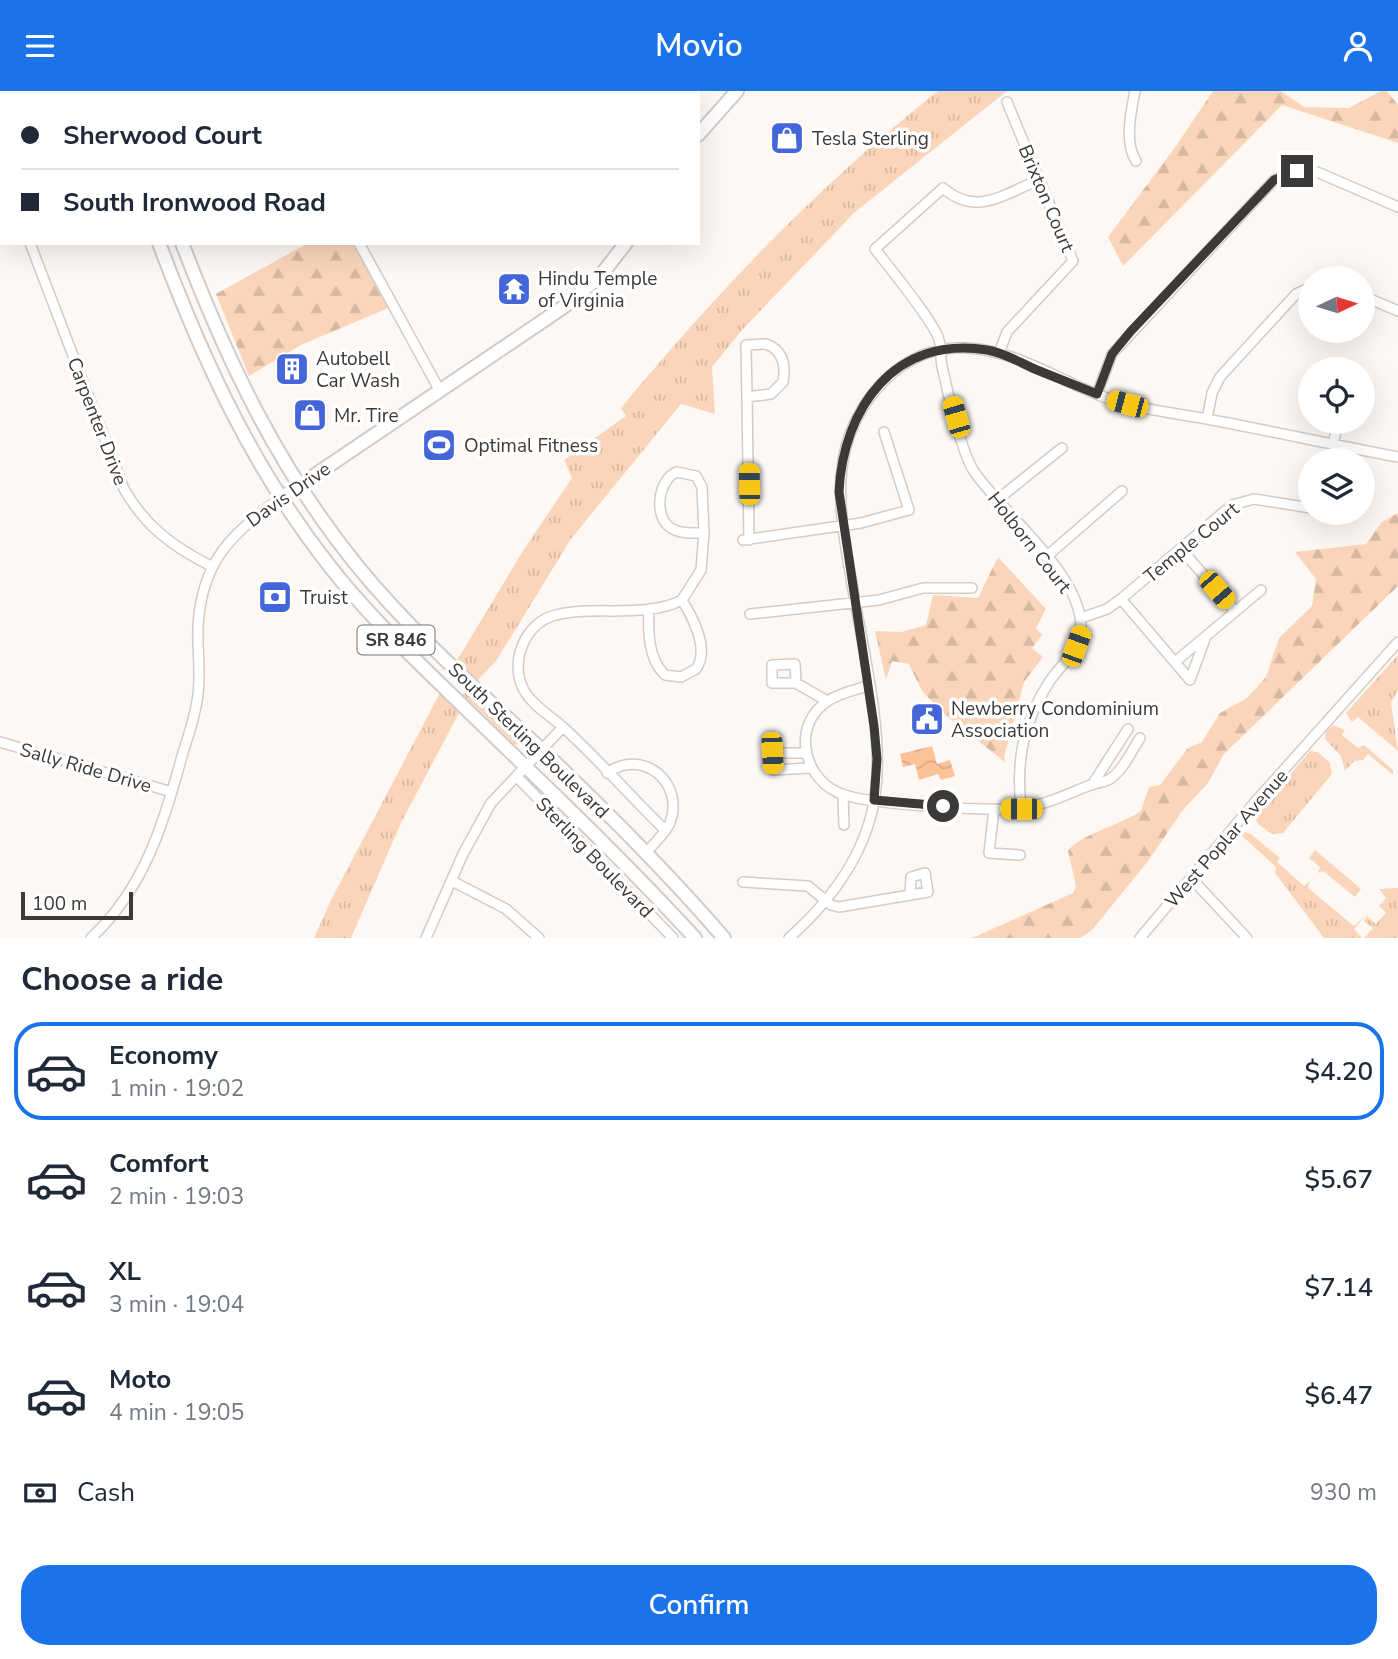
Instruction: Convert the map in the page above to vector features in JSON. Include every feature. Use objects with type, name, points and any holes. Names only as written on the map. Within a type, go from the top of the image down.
[{"type":"main road","points":[[700,133],[737,91]]},
{"type":"main road","name":"South Sterling Boulevard","points":[[160,245],[216,383],[281,498],[362,605],[522,773],[695,938]]},
{"type":"main road","name":"South Sterling Boulevard","points":[[183,245],[235,375],[268,438],[358,567],[395,609],[646,853],[724,938]]},
{"type":"main road","name":"Davis Drive","points":[[281,498],[586,290],[624,245]]},
{"type":"street","points":[[1135,91],[1130,121],[1132,154],[1136,161]]},
{"type":"street","name":"Brixton Court","points":[[999,352],[1007,333],[1073,261],[1007,103]]},
{"type":"street","points":[[1097,394],[1112,354],[1274,180],[1297,171],[1317,172],[1398,207]]},
{"type":"street","name":"Holborn Court","points":[[1040,180],[981,203],[966,204],[956,200],[943,188],[875,249],[939,338],[941,363],[971,467],[1068,587],[1081,618]]},
{"type":"street","name":"Carpenter Drive","points":[[31,245],[129,498],[143,519],[164,539],[211,566]]},
{"type":"street","points":[[360,245],[440,391]]},
{"type":"street","points":[[1206,419],[1212,393],[1220,377],[1298,293]]},
{"type":"street","points":[[1376,302],[1398,311]]},
{"type":"street","points":[[747,397],[771,394],[783,382],[782,359],[771,346],[746,345],[746,540],[842,526],[909,510],[884,432]]},
{"type":"street","points":[[789,938],[825,901],[849,869],[874,800],[877,759],[842,526],[840,476],[847,439],[856,419],[889,375],[914,358],[940,349],[965,347],[999,352],[1097,394],[1144,408],[1398,457]]},
{"type":"street","points":[[1333,445],[1335,434]]},
{"type":"street","points":[[997,500],[1062,447]]},
{"type":"street","points":[[665,830],[563,727],[530,699],[520,684],[519,654],[534,628],[555,615],[595,609],[649,609],[682,600],[701,569],[704,533],[699,478],[689,473],[673,474],[662,487],[661,507],[665,522],[677,531],[704,533]]},
{"type":"street","points":[[1046,557],[1122,491]]},
{"type":"street","name":"Davis Drive","points":[[91,938],[121,904],[141,874],[157,840],[198,695],[198,625],[201,598],[211,566],[239,528],[281,498]]},
{"type":"street","name":"Temple Court","points":[[1081,618],[1107,609],[1121,599],[1232,505],[1244,500],[1298,506]]},
{"type":"street","points":[[1181,549],[1235,611]]},
{"type":"street","points":[[750,614],[855,604],[923,587],[972,588]]},
{"type":"street","points":[[1175,662],[1261,590]]},
{"type":"street","points":[[1121,599],[1190,680],[1205,639]]},
{"type":"street","points":[[649,609],[650,644],[657,665],[665,675],[681,677],[696,669],[701,655],[696,627],[682,600]]},
{"type":"street","points":[[1021,809],[1017,770],[1023,737],[1037,702],[1076,646],[1081,618]]},
{"type":"street","name":"West Poplar Avenue","points":[[1140,938],[1311,738],[1398,642]]},
{"type":"street","points":[[796,683],[827,701]]},
{"type":"street","points":[[868,686],[827,701],[809,726],[805,753],[810,768],[825,785],[843,795],[874,800],[1021,809],[1065,798],[1115,775],[1140,738]]},
{"type":"street","points":[[426,938],[491,803],[563,727]]},
{"type":"street","points":[[1092,785],[1128,729]]},
{"type":"street","name":"Sally Ride Drive","points":[[0,742],[172,792]]},
{"type":"street","points":[[805,753],[772,753],[773,770],[810,768]]},
{"type":"street","points":[[607,773],[619,766],[636,763],[646,765],[658,772],[667,787],[671,818],[646,853]]},
{"type":"street","name":"Sterling Boulevard","points":[[522,773],[673,938]]},
{"type":"street","points":[[843,795],[844,825]]},
{"type":"street","points":[[994,809],[989,853],[1020,855]]},
{"type":"street","points":[[1191,878],[1247,938]]},
{"type":"street","points":[[452,881],[506,909],[539,938]]},
{"type":"street","points":[[743,882],[807,886],[825,901],[839,907],[910,895]]},
{"type":"green space","points":[[938,91],[1007,91],[855,212],[742,330],[712,367],[715,414],[681,404],[571,539],[496,661],[472,686],[453,667],[523,551],[572,478],[564,460],[626,416],[621,408],[732,281],[852,163]]},
{"type":"green space","points":[[1213,91],[1281,91],[1304,107],[1349,108],[1381,91],[1387,91],[1398,105],[1398,143],[1282,105],[1123,266],[1108,237]]},
{"type":"green space","points":[[304,245],[360,245],[393,306],[301,345],[249,376],[216,294]]},
{"type":"green space","points":[[1398,513],[1398,586],[1224,754],[1208,783],[1182,811],[1149,860],[1092,930],[1080,938],[972,938],[1073,893],[1076,886],[1068,851],[1073,845],[1141,811],[1149,787],[1160,785],[1188,748],[1202,742],[1220,713],[1247,698],[1266,677],[1279,638],[1312,606],[1316,579],[1295,552],[1366,544],[1382,522]]},
{"type":"green space","points":[[998,557],[1046,609],[1036,628],[1042,635],[1032,648],[1043,657],[1024,682],[1004,757],[1006,763],[943,713],[922,691],[909,664],[892,661],[886,680],[875,631],[901,632],[926,625],[933,595],[978,598]]},
{"type":"green space","points":[[1398,655],[1398,690],[1391,703],[1398,751],[1358,717],[1352,722],[1346,713]]},
{"type":"green space","points":[[467,687],[521,738],[523,746],[514,744],[472,703],[461,698]]},
{"type":"green space","points":[[441,691],[460,711],[401,823],[351,938],[314,938],[330,902]]},
{"type":"green space","points":[[1333,725],[1345,730],[1342,735],[1358,748],[1364,745],[1393,770],[1393,775],[1368,754],[1363,760],[1354,761],[1345,771],[1341,756],[1325,739],[1326,731]]},
{"type":"green space","points":[[1310,751],[1318,752],[1330,763],[1332,774],[1283,833],[1272,834],[1258,824],[1255,817]]},
{"type":"green space","points":[[1240,834],[1251,834],[1280,858],[1277,862],[1304,886],[1310,881],[1308,888],[1354,926],[1366,915],[1354,929],[1362,938],[1324,938],[1275,873],[1276,867]]},
{"type":"green space","points":[[1315,850],[1361,889],[1355,897],[1323,871],[1318,873],[1320,867],[1309,858]]},
{"type":"green space","points":[[1398,888],[1398,938],[1364,938],[1373,928],[1364,921],[1367,916],[1376,924],[1386,913],[1379,906],[1386,898],[1379,889]]},
{"type":"water","points":[[932,746],[937,764],[950,760],[955,776],[941,780],[938,774],[919,780],[915,764],[903,767],[900,754]]},
{"type":"place","name":"Tesla Sterling","points":[[787,138]]},
{"type":"place","name":"Hindu Temple of Virginia","points":[[514,289]]},
{"type":"place","name":"Autobell Car Wash","points":[[292,369]]},
{"type":"place","name":"Mr. Tire","points":[[310,415]]},
{"type":"place","name":"Optimal Fitness","points":[[439,445]]},
{"type":"place","name":"Truist","points":[[275,597]]},
{"type":"place","name":"Newberry Condominium Association","points":[[927,719]]},
{"type":"route","points":[[943,806],[874,800],[877,775],[874,726],[839,492],[842,460],[856,419],[866,402],[889,375],[914,358],[940,349],[965,347],[1008,355],[1034,369],[1097,394],[1101,377],[1112,354],[1131,331],[1274,180],[1297,171]]}]
